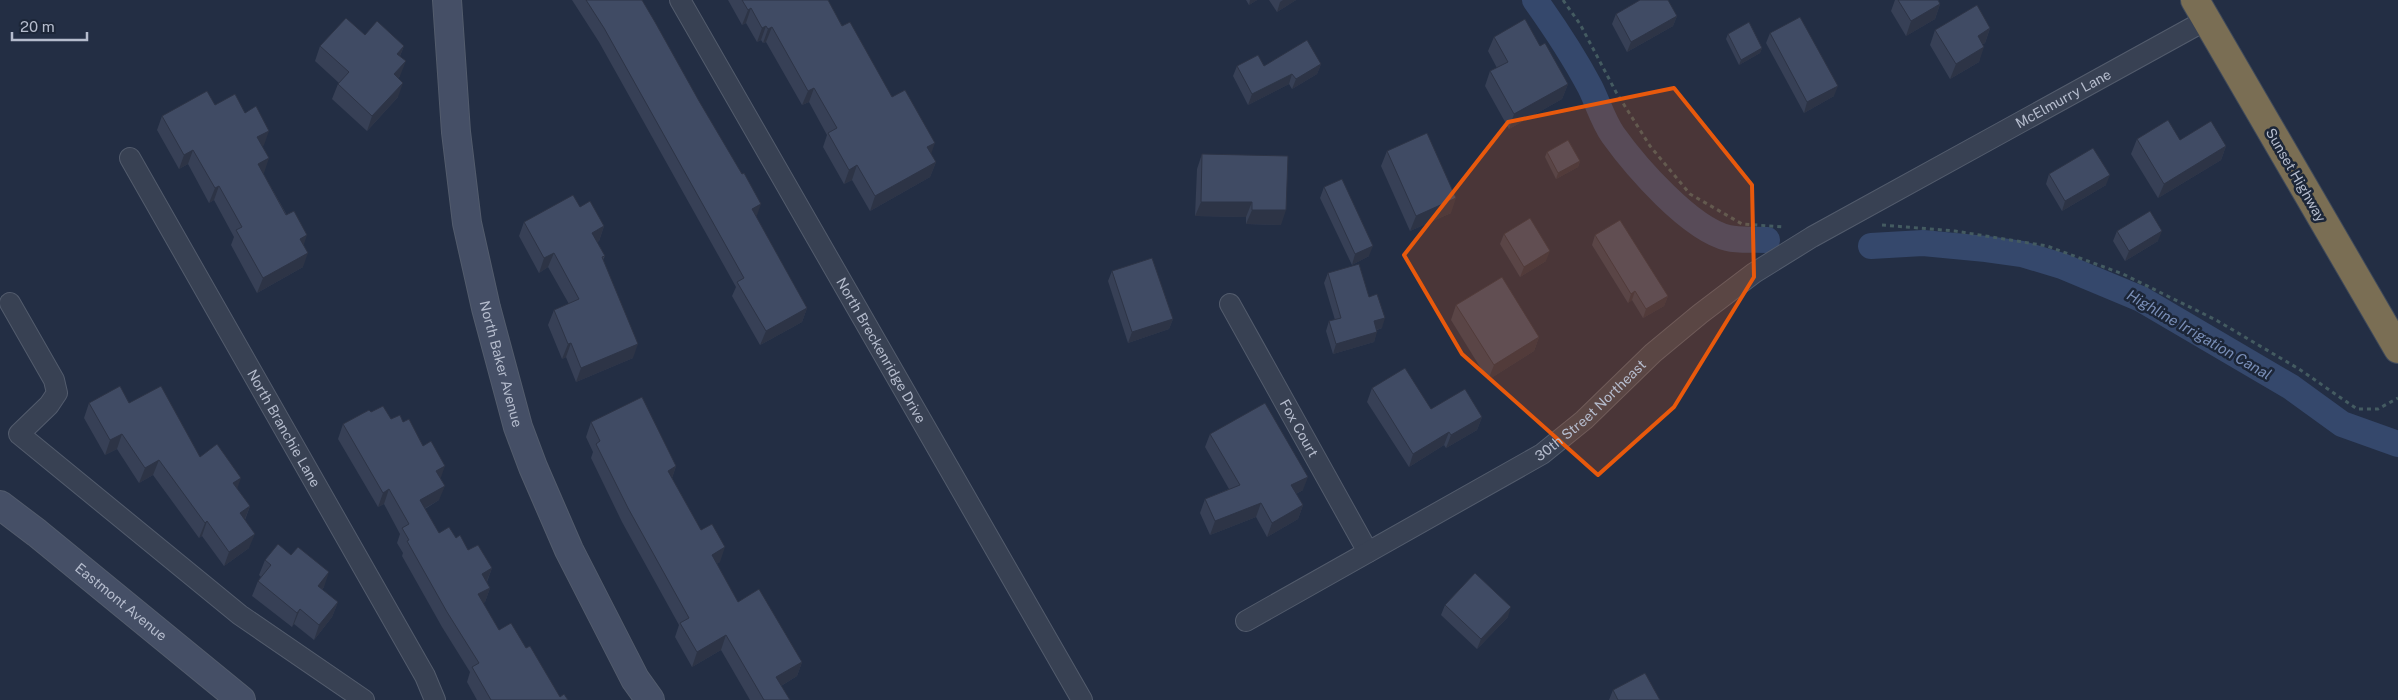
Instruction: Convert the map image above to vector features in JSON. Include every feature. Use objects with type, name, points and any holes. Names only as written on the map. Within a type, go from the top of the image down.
[{"type":"highway","name":"Sunset Highway","points":[[2201,10],[2398,349]]},
{"type":"main road","name":"North Baker Avenue","points":[[447,0],[456,132],[467,223],[486,308],[518,427],[569,550],[635,679],[650,700]]},
{"type":"main road","name":"Eastmont Avenue","points":[[0,505],[45,539],[241,700]]},
{"type":"street","name":"North Breckenridge Drive","points":[[680,0],[1082,700]]},
{"type":"street","name":"McElmurry Lane","points":[[1919,178],[2201,10]]},
{"type":"street","name":"North Branchie Lane","points":[[130,158],[425,676],[436,700]]},
{"type":"street","name":"30th Street Northeast","points":[[1246,621],[1542,454],[1584,420],[1653,354],[1700,314],[1754,273],[1919,178]]},
{"type":"street","points":[[10,303],[54,380],[56,393],[49,405],[19,434],[212,594],[364,700]]},
{"type":"street","name":"Fox Court","points":[[1230,304],[1368,552]]},
{"type":"path","points":[[1563,0],[1580,24],[1616,92],[1650,146],[1690,194],[1742,224],[1787,227]]},
{"type":"path","points":[[1840,222],[1955,230],[2047,246],[2122,274],[2216,320],[2299,368],[2357,409],[2378,409],[2398,398]]},
{"type":"highlighted area","points":[[1674,88],[1752,185],[1754,277],[1674,407],[1598,475],[1462,354],[1404,255],[1508,122]]},
{"type":"building","points":[[586,0],[642,0],[699,101],[761,204],[752,209],[807,308],[766,331],[737,282],[744,278],[604,28]]},
{"type":"building","points":[[742,0],[828,0],[842,26],[850,22],[892,97],[905,90],[935,143],[927,147],[936,162],[875,196],[857,165],[849,170],[828,133],[837,128],[814,88],[808,91],[772,27],[768,29],[766,26],[762,28],[751,8],[748,10]]},
{"type":"building","points":[[1640,0],[1668,0],[1677,16],[1631,42],[1616,14]]},
{"type":"building","points":[[1898,0],[1938,0],[1940,4],[1911,21]]},
{"type":"building","points":[[1977,5],[1990,28],[1978,36],[1984,47],[1956,64],[1935,30]]},
{"type":"building","points":[[1800,17],[1838,86],[1807,102],[1770,33]]},
{"type":"building","points":[[346,18],[365,35],[377,21],[404,46],[397,54],[406,61],[394,74],[403,83],[372,116],[338,84],[349,72],[320,46]]},
{"type":"building","points":[[1525,19],[1540,46],[1545,43],[1568,84],[1514,114],[1490,71],[1508,62],[1494,37]]},
{"type":"building","points":[[1749,22],[1762,48],[1741,60],[1728,34]]},
{"type":"building","points":[[1307,40],[1321,64],[1296,79],[1292,74],[1252,94],[1237,66],[1258,55],[1264,66]]},
{"type":"building","points":[[207,91],[215,105],[235,94],[245,113],[256,106],[269,131],[257,137],[269,158],[258,164],[286,215],[294,211],[307,235],[300,239],[308,253],[263,278],[236,230],[242,227],[219,186],[215,188],[193,150],[184,155],[162,116]]},
{"type":"building","points":[[2168,120],[2180,140],[2211,121],[2226,146],[2164,184],[2137,139]]},
{"type":"building","points":[[1427,133],[1456,198],[1416,216],[1387,151]]},
{"type":"building","points":[[1568,140],[1580,161],[1558,173],[1547,152]]},
{"type":"building","points":[[2093,148],[2110,175],[2065,201],[2049,174]]},
{"type":"building","points":[[1202,154],[1288,156],[1286,210],[1252,210],[1252,202],[1201,202]]},
{"type":"building","points":[[1342,179],[1373,246],[1355,254],[1324,187]]},
{"type":"building","points":[[573,195],[580,207],[590,201],[604,226],[592,233],[605,256],[602,257],[638,344],[581,368],[571,343],[568,344],[554,310],[579,299],[554,253],[544,258],[524,222]]},
{"type":"building","points":[[2150,211],[2162,231],[2129,251],[2117,231]]},
{"type":"building","points":[[1530,218],[1550,251],[1524,267],[1504,234]]},
{"type":"building","points":[[1620,220],[1668,296],[1646,309],[1635,291],[1631,294],[1595,235]]},
{"type":"building","points":[[1152,258],[1173,319],[1132,332],[1112,271]]},
{"type":"building","points":[[1359,264],[1369,297],[1377,294],[1385,318],[1374,321],[1377,332],[1336,344],[1329,321],[1341,318],[1328,273]]},
{"type":"building","points":[[1502,277],[1539,337],[1494,365],[1456,305]]},
{"type":"building","points":[[1405,368],[1431,409],[1465,389],[1482,417],[1451,435],[1449,432],[1413,454],[1372,388]]},
{"type":"building","points":[[120,386],[129,403],[161,386],[200,457],[217,444],[241,478],[233,483],[250,506],[240,513],[255,534],[229,552],[207,521],[205,523],[159,460],[145,468],[122,434],[110,440],[89,403]]},
{"type":"building","points":[[642,397],[676,466],[668,471],[701,530],[712,524],[725,547],[712,555],[738,602],[759,589],[802,662],[776,677],[790,700],[764,700],[726,635],[697,652],[680,623],[689,618],[628,508],[596,444],[600,441],[591,422]]},
{"type":"building","points":[[1265,403],[1308,477],[1291,485],[1303,505],[1272,523],[1261,503],[1215,521],[1205,499],[1240,485],[1210,434]]},
{"type":"building","points":[[383,406],[391,419],[400,415],[403,422],[409,419],[423,446],[431,441],[445,466],[436,471],[445,486],[420,500],[439,533],[449,527],[456,538],[460,535],[468,550],[478,545],[492,568],[482,574],[490,588],[478,594],[499,630],[511,623],[526,648],[530,646],[560,697],[564,694],[568,700],[491,700],[472,667],[479,663],[447,612],[407,541],[409,540],[402,528],[409,524],[389,489],[383,493],[343,424],[369,410],[371,412]]},
{"type":"building","points":[[278,544],[291,555],[298,547],[329,572],[318,586],[338,602],[319,625],[300,609],[297,613],[258,581],[271,565],[265,560]]},
{"type":"building","points":[[1475,573],[1511,607],[1481,639],[1445,605]]},
{"type":"building","points":[[1645,673],[1660,700],[1618,700],[1613,690]]},
{"type":"waterway","name":"Highline Irrigation Canal","points":[[1535,0],[1584,76],[1609,130],[1649,179],[1681,210],[1697,223],[1713,232],[1733,239],[1767,240]]},
{"type":"waterway","name":"Highline Irrigation Canal","points":[[1871,246],[1923,243],[1986,249],[2022,254],[2062,266],[2141,299],[2291,387],[2342,424],[2398,444]]}]
